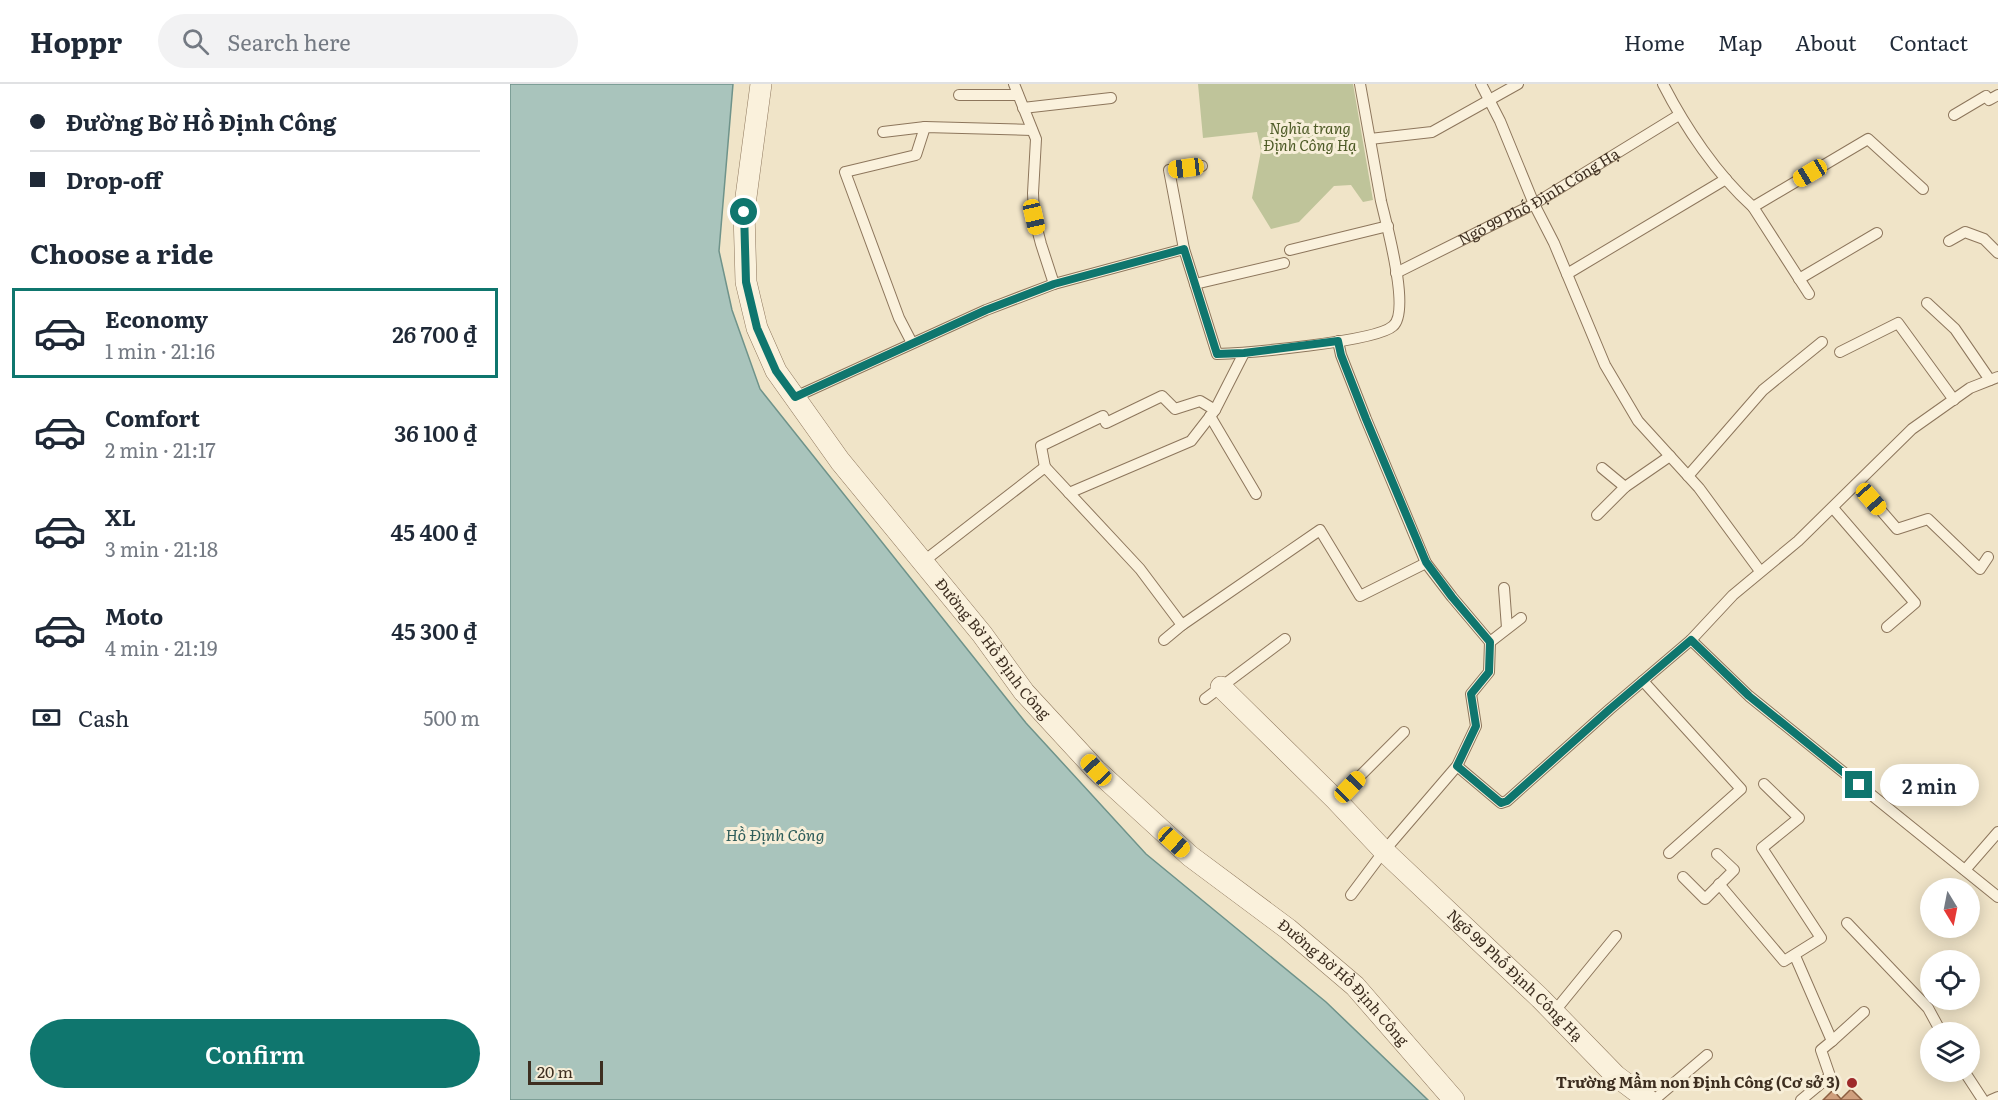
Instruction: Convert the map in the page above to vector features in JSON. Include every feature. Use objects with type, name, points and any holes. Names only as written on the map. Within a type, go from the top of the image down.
[{"type":"street","name":"Đường Bờ Hồ Định Công","points":[[761,84],[744,212],[746,282],[757,328],[776,371],[840,460],[982,634],[1024,692],[1096,770],[1190,856],[1288,929],[1354,987],[1454,1100]]},
{"type":"street","name":"Ngõ 99 Phố Định Công Hạ","points":[[1213,693],[1336,800],[1384,851],[1554,1012],[1616,1076],[1648,1100]]},
{"type":"lane","points":[[1014,84],[1035,139],[1034,217],[1054,284]]},
{"type":"lane","points":[[1202,166],[1169,170],[1184,249],[1217,354],[1244,353],[1338,341],[1383,331],[1393,326],[1398,309],[1394,249],[1360,84]]},
{"type":"lane","points":[[1481,84],[1500,121],[1605,364],[1638,421],[1688,476],[1760,571]]},
{"type":"lane","points":[[1370,139],[1432,132],[1518,84]]},
{"type":"lane","points":[[1663,84],[1679,115],[1733,189],[1753,207],[1809,294]]},
{"type":"lane","points":[[958,95],[1018,95]]},
{"type":"lane","points":[[1954,114],[1986,96],[1989,100],[1998,95]]},
{"type":"lane","points":[[1023,108],[1111,98]]},
{"type":"lane","name":"Ngõ 99 Phố Định Công Hạ","points":[[1396,273],[1534,204],[1679,115]]},
{"type":"lane","points":[[912,343],[899,318],[845,172],[916,155],[925,127]]},
{"type":"lane","points":[[883,132],[925,127],[1032,130]]},
{"type":"lane","points":[[1753,207],[1868,139],[1923,189]]},
{"type":"lane","points":[[1567,274],[1726,178]]},
{"type":"lane","points":[[1290,250],[1388,226]]},
{"type":"lane","points":[[1949,241],[1965,232],[1984,239],[1998,253]]},
{"type":"lane","points":[[1799,279],[1877,233]]},
{"type":"lane","points":[[795,397],[986,310],[1054,284],[1184,249]]},
{"type":"lane","points":[[1195,284],[1284,263]]},
{"type":"lane","points":[[1457,766],[1493,797],[1504,803],[1691,640],[1733,595],[1798,541],[1912,429],[1970,388],[1994,379],[1955,329],[1927,303]]},
{"type":"lane","points":[[1840,352],[1898,323],[1954,400]]},
{"type":"lane","points":[[1338,341],[1341,355],[1366,419],[1426,562],[1490,642],[1489,672],[1471,694],[1476,726],[1457,766],[1384,851],[1351,895]]},
{"type":"lane","points":[[1688,476],[1763,390],[1822,342]]},
{"type":"lane","points":[[1069,493],[1191,441],[1213,413],[1244,353]]},
{"type":"lane","points":[[1182,625],[1140,569],[1045,467],[1041,446],[1103,416],[1106,423],[1162,396],[1175,409],[1200,401],[1213,413],[1256,494]]},
{"type":"lane","points":[[1597,515],[1624,487],[1670,456]]},
{"type":"lane","points":[[924,561],[1045,467]]},
{"type":"lane","points":[[1602,468],[1624,487]]},
{"type":"lane","points":[[1858,484],[1897,529],[1928,519],[1980,569],[1988,557]]},
{"type":"lane","points":[[1833,508],[1915,603],[1887,627]]},
{"type":"lane","points":[[1164,640],[1182,625],[1320,530],[1360,596],[1426,562]]},
{"type":"lane","points":[[1504,588],[1507,628]]},
{"type":"lane","points":[[1490,642],[1521,618]]},
{"type":"lane","points":[[1213,693],[1286,639]]},
{"type":"lane","points":[[1691,640],[1749,696],[1998,897]]},
{"type":"lane","points":[[1643,681],[1741,789],[1670,853]]},
{"type":"lane","points":[[1336,800],[1404,732]]},
{"type":"lane","points":[[1719,884],[1784,961],[1821,938],[1762,848],[1799,818],[1764,784]]},
{"type":"lane","points":[[1965,870],[1998,832]]},
{"type":"lane","points":[[1683,877],[1705,899],[1734,870],[1717,854]]},
{"type":"lane","points":[[1847,923],[1928,1008],[1936,1022]]},
{"type":"lane","points":[[1554,1012],[1616,936]]},
{"type":"lane","points":[[1795,956],[1832,1041]]},
{"type":"lane","points":[[1801,1100],[1830,1076],[1821,1050],[1864,1012]]},
{"type":"lane","points":[[1654,1100],[1707,1055]]},
{"type":"lane","points":[[1971,1082],[1983,1100]]},
{"type":"lane","points":[[1991,1100],[1998,1097]]},
{"type":"green space","name":"Nghĩa trang Định Công Hạ","points":[[1198,84],[1353,84],[1373,200],[1363,202],[1351,185],[1334,186],[1299,222],[1271,229],[1252,198],[1261,151],[1257,132],[1203,138]]},
{"type":"water","name":"Hồ Định Công","points":[[510,84],[733,84],[719,251],[732,310],[760,389],[1026,723],[1146,854],[1326,1002],[1428,1100],[510,1100]]},
{"type":"building","points":[[1851,1089],[1862,1100],[1823,1100],[1833,1090],[1841,1099]]},
{"type":"place","name":"Trường Mầm non Định Công (Cơ sở 3)","points":[[1852,1083]]},
{"type":"route","points":[[744,212],[746,282],[757,328],[776,371],[795,397],[986,310],[1054,284],[1184,249],[1217,354],[1244,353],[1338,341],[1341,355],[1366,419],[1426,562],[1490,642],[1489,672],[1471,694],[1476,726],[1457,766],[1501,803],[1507,801],[1691,640],[1749,696],[1859,785]]}]
